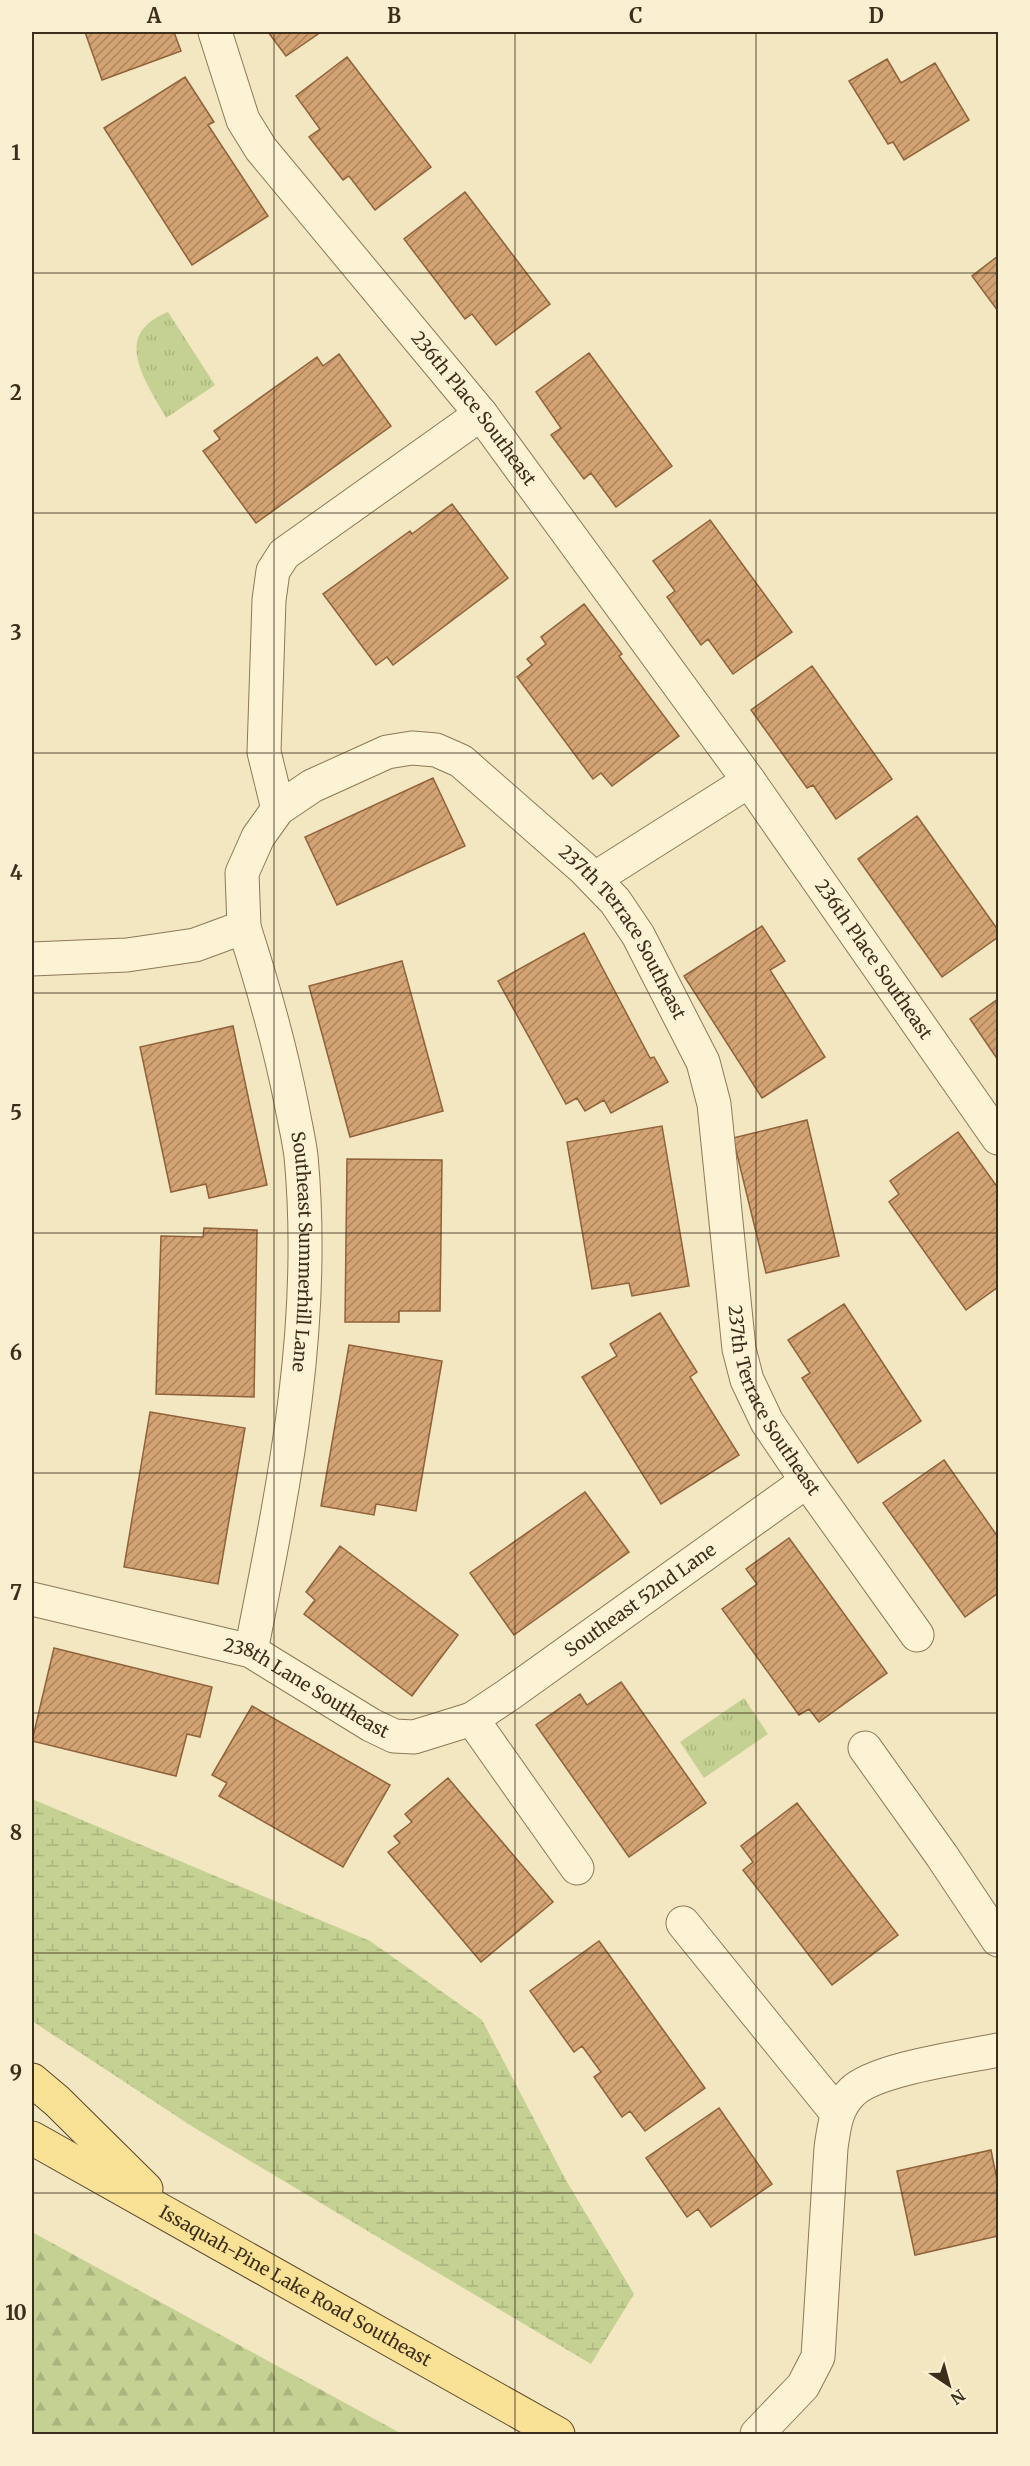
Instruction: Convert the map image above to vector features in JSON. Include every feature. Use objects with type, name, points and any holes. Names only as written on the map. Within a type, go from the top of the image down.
[{"type":"main road","points":[[32,2080],[177,2220]]},
{"type":"main road","name":"Issaquah-Pine Lake Road Southeast","points":[[32,2138],[558,2434]]},
{"type":"street","name":"236th Place Southeast","points":[[215,32],[243,120],[261,149],[481,414],[749,781],[999,1138]]},
{"type":"street","points":[[278,809],[264,752],[269,600],[273,571],[284,554],[481,414]]},
{"type":"street","name":"237th Terrace Southeast","points":[[244,927],[242,873],[258,837],[278,809],[312,786],[387,752],[412,748],[436,750],[461,761],[594,879],[615,901],[638,935],[703,1062],[714,1104],[739,1349],[747,1380],[767,1422],[917,1635]]},
{"type":"street","points":[[594,879],[749,781]]},
{"type":"street","points":[[32,960],[127,955],[195,945],[244,927]]},
{"type":"street","name":"Southeast Summerhill Lane","points":[[244,927],[283,1058],[301,1155],[306,1266],[303,1343],[286,1473],[251,1651]]},
{"type":"street","name":"Southeast 52nd Lane","points":[[472,1719],[807,1481]]},
{"type":"street","name":"238th Lane Southeast","points":[[32,1599],[251,1651],[371,1725],[394,1736],[414,1737],[472,1719]]},
{"type":"street","points":[[472,1719],[577,1868]]},
{"type":"street","points":[[865,1748],[999,1940]]},
{"type":"street","points":[[683,1923],[837,2113]]},
{"type":"street","points":[[757,2434],[803,2386],[818,2357],[831,2148],[837,2113],[852,2091],[877,2076],[999,2050]]},
{"type":"green space","points":[[168,312],[215,385],[166,418],[143,374],[138,360],[137,346],[140,333],[150,322]]},
{"type":"green space","points":[[744,1698],[768,1734],[704,1778],[680,1742]]},
{"type":"green space","points":[[32,1799],[370,1941],[482,2020],[567,2182],[634,2294],[591,2364],[193,2127],[32,2021]]},
{"type":"green space","points":[[32,2232],[402,2434],[32,2434]]},
{"type":"building","points":[[85,32],[174,32],[181,51],[102,80]]},
{"type":"building","points":[[268,32],[321,32],[286,56]]},
{"type":"building","points":[[347,57],[431,167],[375,210],[349,176],[343,180],[309,137],[320,129],[296,96]]},
{"type":"building","points":[[887,59],[901,83],[935,63],[969,120],[904,160],[893,142],[888,144],[849,81]]},
{"type":"building","points":[[185,77],[214,122],[208,125],[268,216],[192,265],[104,128]]},
{"type":"building","points":[[465,192],[550,304],[496,345],[472,314],[465,319],[404,239]]},
{"type":"building","points":[[998,256],[998,311],[972,276]]},
{"type":"building","points":[[589,353],[672,466],[616,507],[591,473],[584,479],[551,435],[561,428],[536,392]]},
{"type":"building","points":[[339,354],[391,426],[256,523],[203,451],[220,439],[214,431],[317,357],[323,366]]},
{"type":"building","points":[[452,504],[508,578],[393,665],[387,657],[376,665],[323,594],[410,531],[412,534]]},
{"type":"building","points":[[710,520],[792,632],[733,674],[708,639],[701,645],[667,597],[675,591],[653,561]]},
{"type":"building","points":[[584,604],[622,654],[619,656],[679,736],[612,786],[601,773],[593,779],[517,677],[532,665],[527,659],[546,644],[541,637]]},
{"type":"building","points":[[812,666],[892,779],[836,819],[813,785],[807,788],[751,710]]},
{"type":"building","points":[[433,778],[465,846],[337,905],[305,837]]},
{"type":"building","points":[[917,816],[998,930],[998,937],[942,977],[858,859]]},
{"type":"building","points":[[762,926],[785,961],[770,970],[825,1057],[762,1098],[684,976]]},
{"type":"building","points":[[584,933],[650,1058],[654,1057],[668,1082],[611,1113],[604,1100],[585,1111],[577,1098],[566,1104],[498,981]]},
{"type":"building","points":[[402,961],[443,1111],[350,1137],[309,986]]},
{"type":"building","points":[[998,999],[998,1060],[970,1019]]},
{"type":"building","points":[[233,1026],[267,1185],[209,1198],[206,1184],[171,1192],[140,1047]]},
{"type":"building","points":[[807,1120],[839,1256],[766,1273],[733,1138]]},
{"type":"building","points":[[662,1126],[689,1286],[632,1296],[629,1283],[592,1289],[567,1142]]},
{"type":"building","points":[[958,1132],[998,1188],[998,1287],[966,1310],[889,1202],[899,1194],[890,1181]]},
{"type":"building","points":[[347,1159],[442,1160],[440,1311],[399,1311],[399,1322],[345,1322]]},
{"type":"building","points":[[204,1228],[257,1230],[254,1397],[156,1394],[161,1236],[203,1237]]},
{"type":"building","points":[[844,1304],[921,1421],[858,1463],[802,1378],[810,1373],[788,1340]]},
{"type":"building","points":[[660,1313],[697,1372],[690,1377],[739,1455],[661,1504],[582,1377],[617,1356],[610,1344]]},
{"type":"building","points":[[349,1345],[442,1361],[416,1511],[376,1504],[374,1515],[321,1506]]},
{"type":"building","points":[[150,1412],[245,1428],[218,1584],[124,1567]]},
{"type":"building","points":[[944,1460],[998,1537],[998,1593],[965,1617],[883,1503]]},
{"type":"building","points":[[585,1492],[629,1552],[514,1635],[470,1573]]},
{"type":"building","points":[[789,1538],[887,1673],[819,1722],[809,1709],[799,1715],[722,1609],[757,1584],[746,1569]]},
{"type":"building","points":[[340,1546],[458,1635],[412,1696],[304,1614],[315,1600],[306,1592]]},
{"type":"building","points":[[54,1648],[212,1687],[200,1737],[187,1734],[176,1776],[32,1741]]},
{"type":"building","points":[[621,1682],[706,1803],[629,1857],[536,1725],[580,1694],[587,1705]]},
{"type":"building","points":[[252,1706],[390,1785],[343,1867],[219,1796],[227,1783],[212,1775]]},
{"type":"building","points":[[448,1778],[553,1902],[481,1962],[388,1852],[400,1843],[394,1836],[412,1822],[405,1814]]},
{"type":"building","points":[[797,1803],[898,1935],[832,1985],[743,1870],[753,1862],[741,1846]]},
{"type":"building","points":[[599,1941],[705,2088],[645,2131],[630,2111],[622,2117],[594,2077],[601,2072],[582,2046],[574,2052],[530,1991]]},
{"type":"building","points":[[719,2108],[772,2184],[711,2227],[698,2209],[687,2217],[646,2158]]},
{"type":"building","points":[[991,2150],[998,2185],[998,2236],[915,2255],[897,2171]]}]
